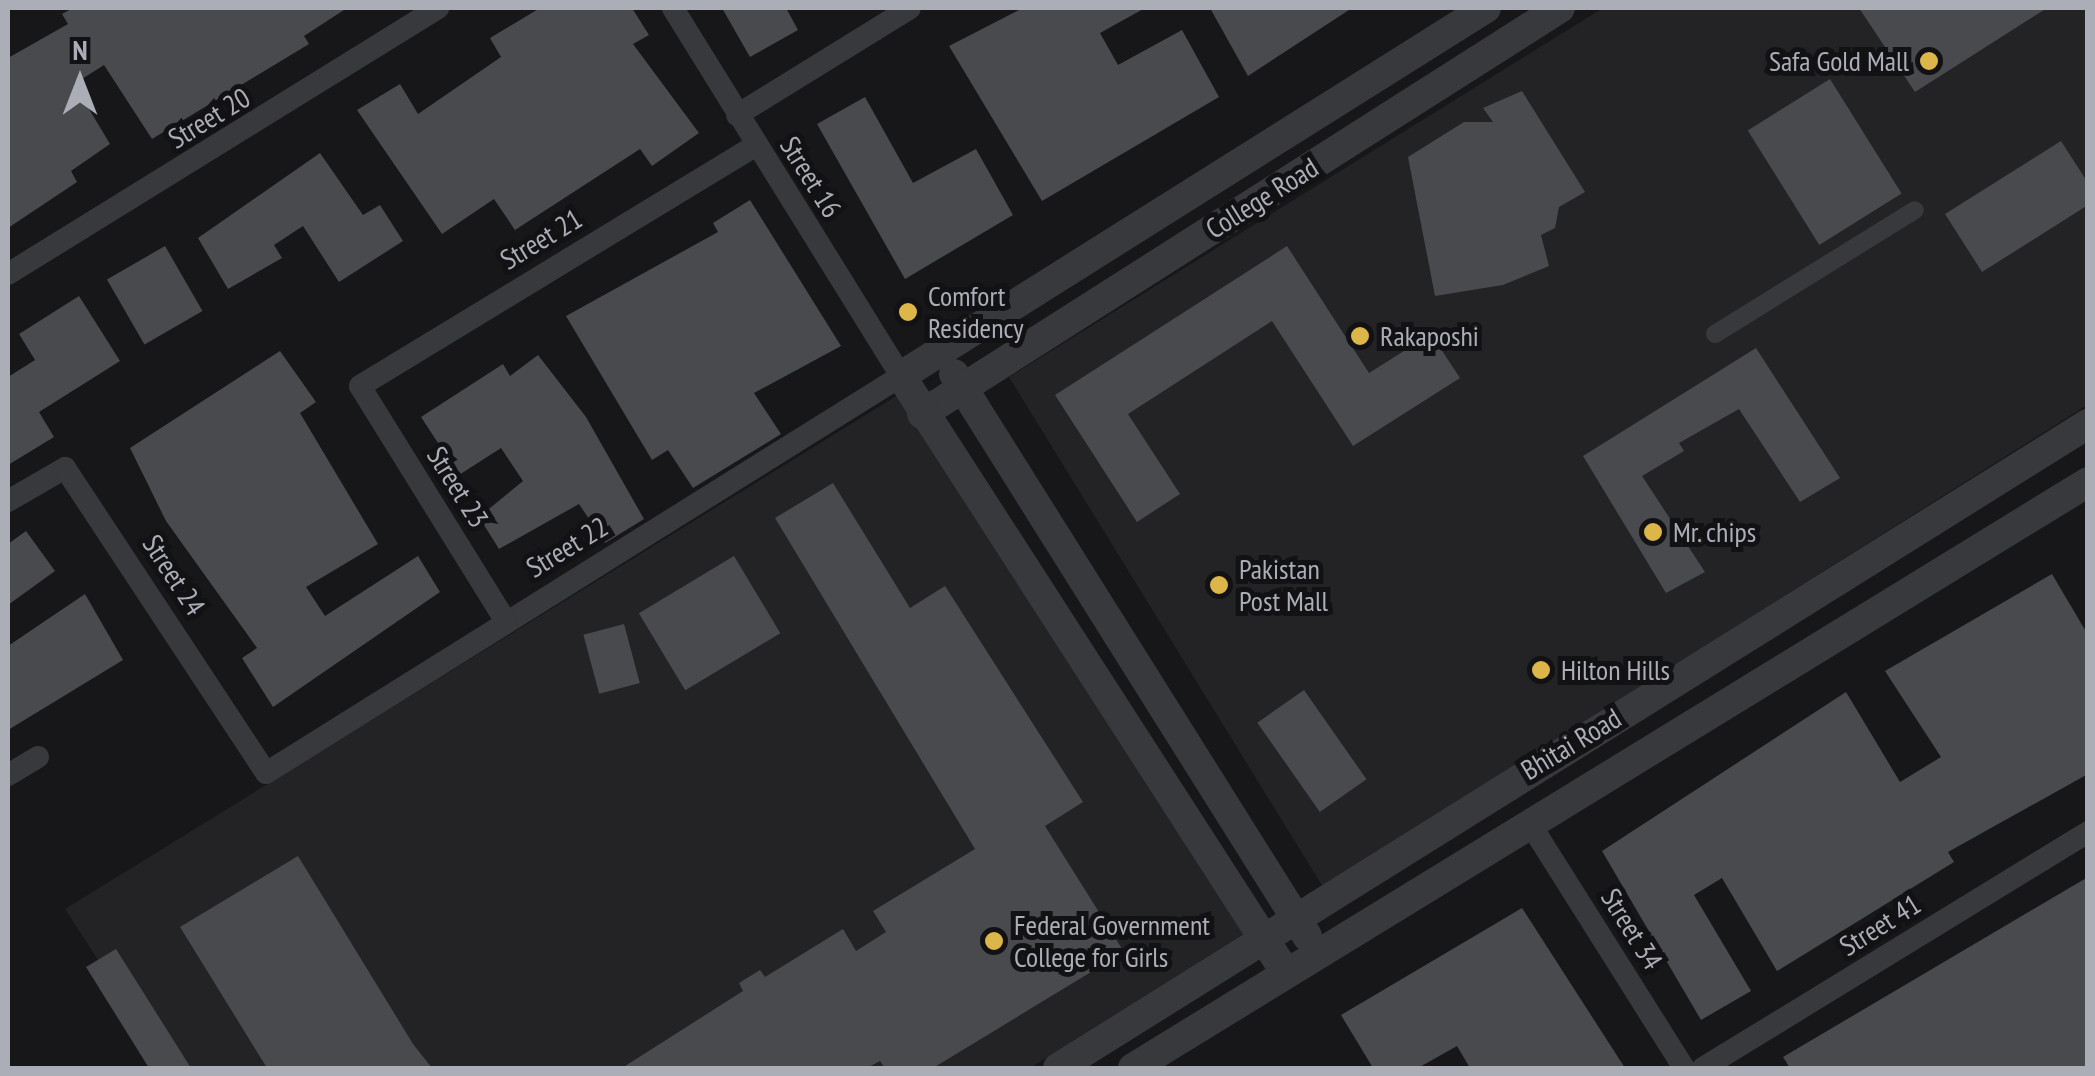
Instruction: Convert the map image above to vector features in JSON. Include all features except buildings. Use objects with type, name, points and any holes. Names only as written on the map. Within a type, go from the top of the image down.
[{"type":"street","name":"Street 20","points":[[8,274],[438,8]]},
{"type":"street","name":"Street 16","points":[[673,8],[901,376]]},
{"type":"street","points":[[737,114],[910,8]]},
{"type":"street","name":"College Road","points":[[901,376],[1486,8]]},
{"type":"street","name":"College Road","points":[[922,414],[1560,8]]},
{"type":"street","name":"Street 21","points":[[360,386],[756,146]]},
{"type":"street","points":[[1715,334],[1915,210]]},
{"type":"street","points":[[938,350],[1316,951]]},
{"type":"street","points":[[901,376],[922,414],[1269,940],[1284,970]]},
{"type":"street","name":"Street 22","points":[[266,772],[901,376]]},
{"type":"street","name":"Street 23","points":[[360,386],[505,620]]},
{"type":"street","name":"Bhitai Road","points":[[1058,1068],[1269,940],[1506,784],[2088,424]]},
{"type":"street","points":[[2060,442],[2087,483]]},
{"type":"street","name":"Street 24","points":[[8,501],[66,468],[266,772]]},
{"type":"street","name":"Bhitai Road","points":[[1134,1068],[1284,970],[2087,483]]},
{"type":"street","points":[[8,775],[38,757]]},
{"type":"street","points":[[1506,784],[1529,822]]},
{"type":"street","name":"Street 34","points":[[1529,822],[1684,1068]]},
{"type":"street","name":"Street 41","points":[[1703,1068],[2088,832]]},
{"type":"shaded area","points":[[1603,8],[2087,8],[2087,405],[1323,887],[1009,377]]},
{"type":"shaded area","points":[[919,382],[1262,923],[1030,1068],[168,1068],[65,909]]},
{"type":"place","name":"Safa Gold Mall","points":[[1929,61]]},
{"type":"place","name":"Comfort Residency","points":[[908,312]]},
{"type":"place","name":"Rakaposhi","points":[[1360,336]]},
{"type":"place","name":"Mr. chips","points":[[1653,532]]},
{"type":"place","name":"Pakistan Post Mall","points":[[1219,585]]},
{"type":"place","name":"Hilton Hills","points":[[1541,670]]},
{"type":"place","name":"Federal Government College for Girls","points":[[994,941]]}]
